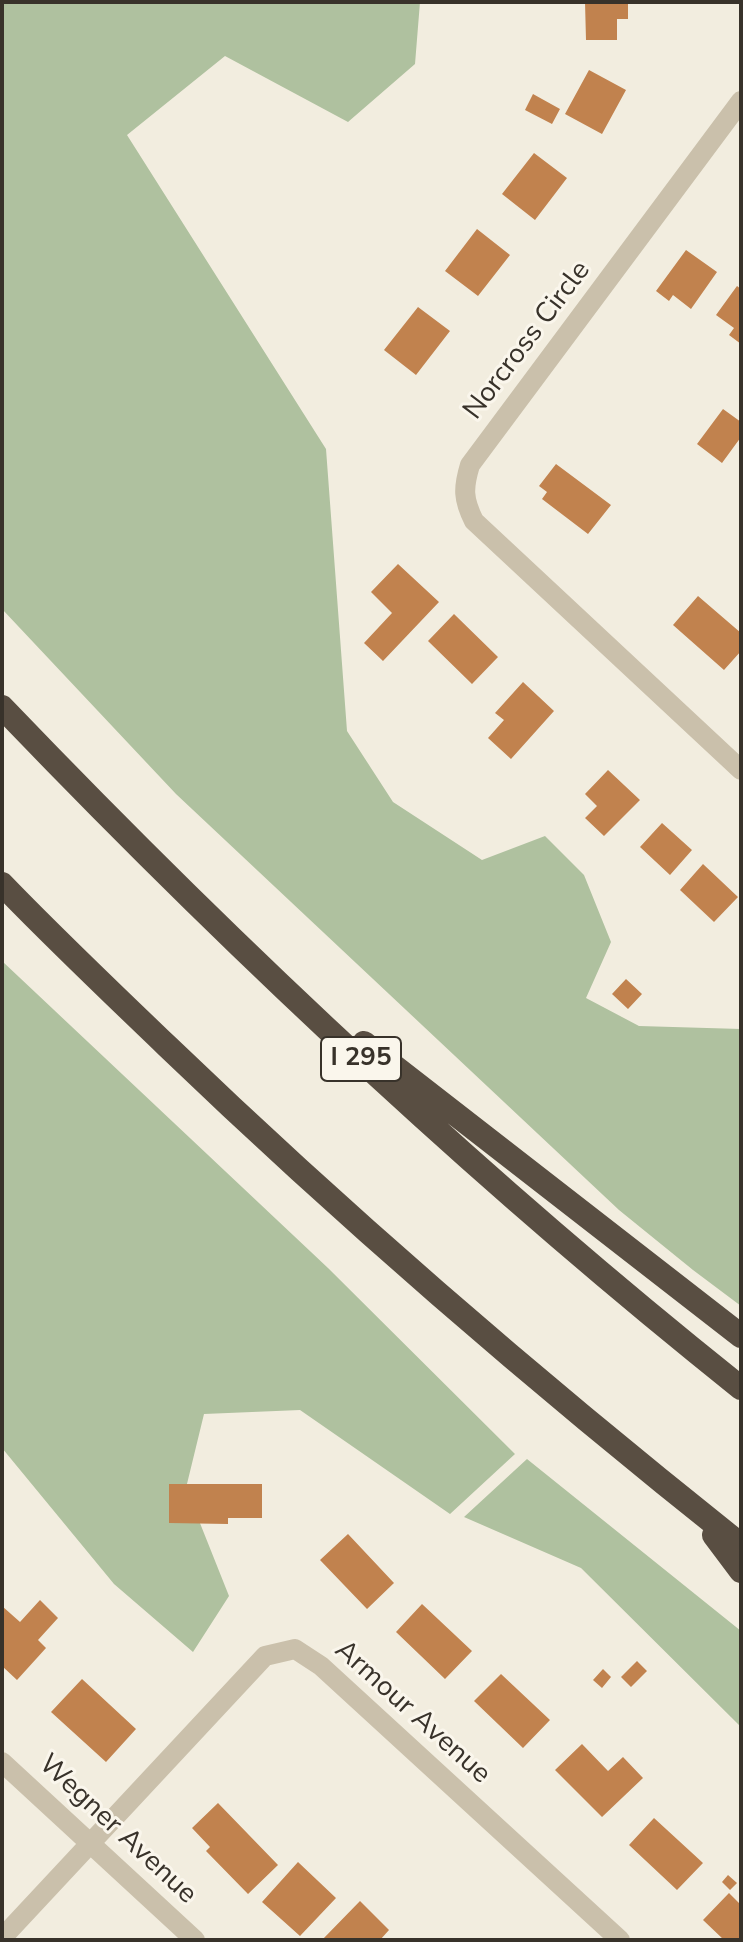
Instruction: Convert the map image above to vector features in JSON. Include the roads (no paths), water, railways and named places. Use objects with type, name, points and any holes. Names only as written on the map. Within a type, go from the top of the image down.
[{"type":"highway","name":"I 295","points":[[2,707],[242,949],[434,1127],[580,1256],[741,1388]]},
{"type":"highway","points":[[2,884],[232,1109],[344,1211],[493,1342],[741,1545]]},
{"type":"highway","points":[[242,949],[741,1336]]},
{"type":"highway","points":[[694,1507],[741,1571]]},
{"type":"street","name":"Norcross Circle","points":[[741,101],[470,465],[464,484],[466,505],[474,521],[741,770]]},
{"type":"street","name":"Armour Avenue","points":[[2,1938],[265,1656],[295,1649],[321,1666],[620,1940]]},
{"type":"street","name":"Wegner Avenue","points":[[2,1762],[195,1940]]}]
